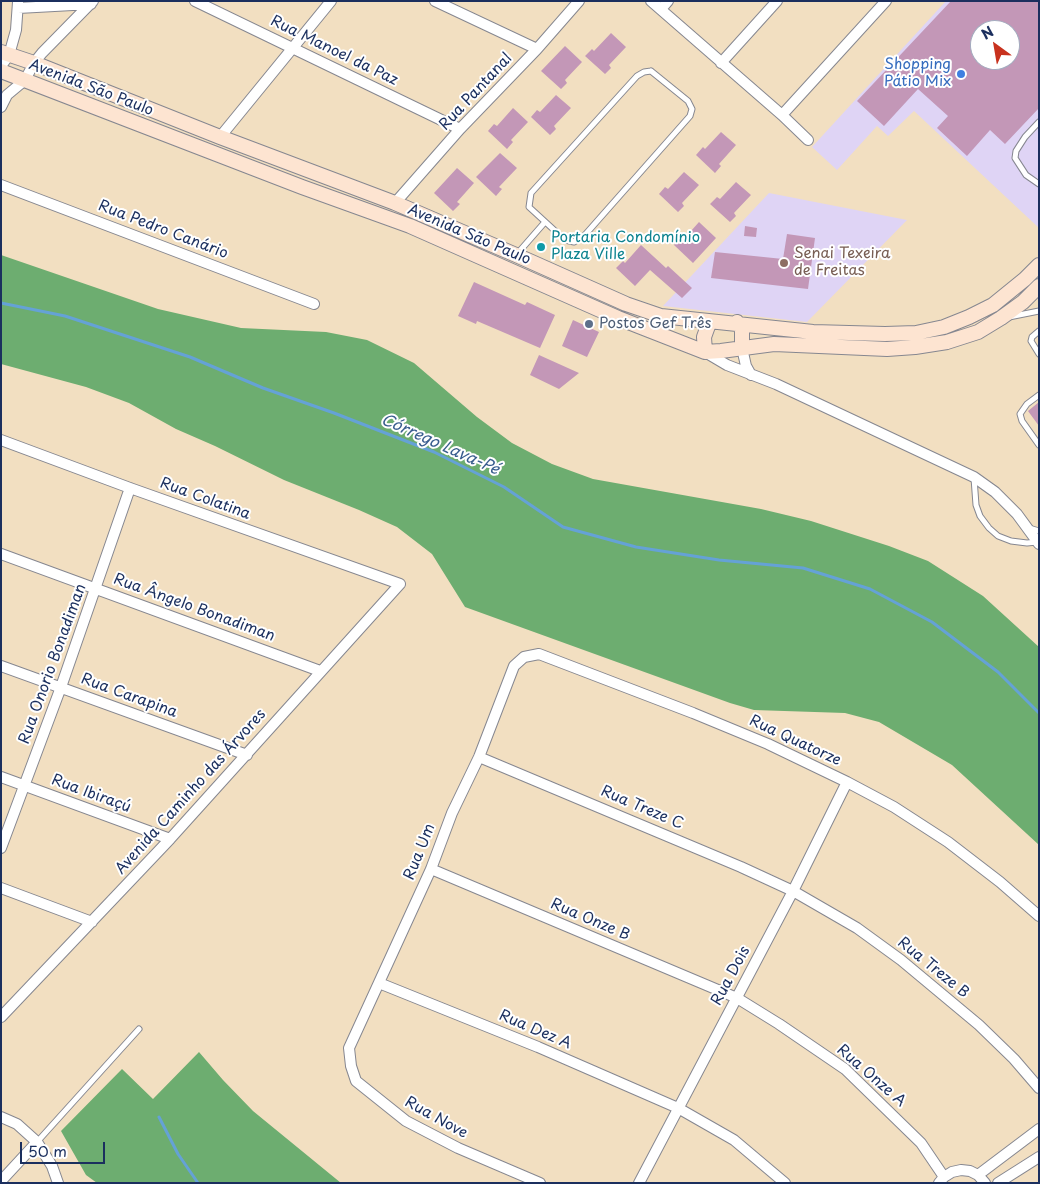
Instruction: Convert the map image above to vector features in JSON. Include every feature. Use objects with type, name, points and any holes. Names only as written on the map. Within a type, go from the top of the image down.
[{"type":"street","name":"Rua Manoel da Paz","points":[[195,1],[460,129]]},
{"type":"street","points":[[220,137],[331,1]]},
{"type":"street","points":[[435,1],[536,49]]},
{"type":"street","name":"Rua Pantanal","points":[[394,203],[579,1]]},
{"type":"street","points":[[651,1],[664,5],[721,63],[808,140]]},
{"type":"street","points":[[721,63],[776,1]]},
{"type":"street","points":[[782,115],[886,1]]},
{"type":"street","points":[[4,58],[16,30],[18,5],[92,2]]},
{"type":"street","points":[[1,106],[7,95],[25,80],[34,63],[92,2]]},
{"type":"street","name":"Avenida São Paulo","points":[[4,58],[34,63],[220,137],[394,203],[626,304],[660,316],[711,322],[737,322],[813,332],[916,333],[944,328],[993,305],[1039,265]]},
{"type":"street","name":"Avenida São Paulo","points":[[1,71],[302,187],[410,226],[618,318],[705,352],[774,344],[887,349],[947,342],[978,332],[1023,302],[1039,286]]},
{"type":"street","name":"Rua Pedro Canário","points":[[1,185],[314,304]]},
{"type":"street","points":[[711,322],[704,337],[705,352],[728,365],[776,384],[974,477],[995,492],[1034,530],[1038,543]]},
{"type":"street","points":[[737,322],[742,329],[742,348],[746,366],[751,375]]},
{"type":"street","name":"Rua Colatina","points":[[1,440],[400,584]]},
{"type":"street","name":"Rua Onorio Bonadiman","points":[[1,848],[61,687],[130,488]]},
{"type":"street","name":"Rua Ângelo Bonadiman","points":[[1,554],[320,671]]},
{"type":"street","name":"Avenida Caminho das Árvores","points":[[1,1017],[170,839],[400,584]]},
{"type":"street","name":"Rua Quatorze","points":[[514,666],[524,657],[539,654],[768,744],[894,807],[948,842],[1000,882],[1039,916]]},
{"type":"street","name":"Rua Carapina","points":[[1,666],[247,755]]},
{"type":"street","name":"Rua Um","points":[[349,1048],[431,869],[452,813],[479,757],[514,666]]},
{"type":"street","name":"Rua Treze C","points":[[479,757],[618,814],[793,891]]},
{"type":"street","name":"Rua Ibiraçú","points":[[1,778],[170,839]]},
{"type":"street","name":"Rua Dois","points":[[639,1183],[793,891],[847,782]]},
{"type":"street","name":"Rua Onze B","points":[[431,869],[737,998]]},
{"type":"street","points":[[1,888],[92,922]]},
{"type":"street","name":"Rua Treze B","points":[[793,891],[857,928],[929,982],[979,1025],[1014,1059],[1039,1088]]},
{"type":"street","name":"Rua Dez A","points":[[379,983],[538,1047],[678,1108],[734,1140],[785,1183]]},
{"type":"street","name":"Rua Onze A","points":[[737,998],[845,1069],[921,1143],[942,1180]]},
{"type":"street","name":"Rua Nove","points":[[349,1048],[350,1066],[356,1081],[406,1121],[458,1148],[540,1183]]},
{"type":"street","points":[[1,1117],[17,1124],[37,1142],[52,1166],[58,1183]]},
{"type":"street","points":[[978,1174],[1039,1129]]},
{"type":"street","points":[[1,1180],[37,1142]]},
{"type":"street","points":[[998,1183],[1039,1157]]},
{"type":"street","points":[[942,1180],[952,1172],[960,1170],[978,1174],[986,1183]]},
{"type":"lane","points":[[651,71],[688,101],[692,109],[690,116],[584,236],[574,242],[565,240],[545,222],[529,207],[531,193],[637,76],[651,71]]},
{"type":"lane","points":[[1039,122],[1025,137],[1016,151],[1015,158],[1026,175],[1039,184]]},
{"type":"lane","points":[[516,255],[545,222]]},
{"type":"lane","points":[[1001,318],[1039,311]]},
{"type":"lane","points":[[1039,332],[1032,337],[1031,341],[1039,354]]},
{"type":"lane","points":[[1039,395],[1027,404],[1020,414],[1022,421],[1039,445]]},
{"type":"lane","points":[[974,477],[976,505],[980,516],[989,528],[998,536],[1011,541],[1038,543]]},
{"type":"lane","points":[[37,1142],[140,1029]]},
{"type":"shaded area","name":"Shopping Pátio Mix","points":[[946,1],[1039,1],[1039,228],[914,111],[888,136],[877,126],[837,170],[812,147]]},
{"type":"shaded area","name":"Senai Texeira de Freitas","points":[[769,193],[907,220],[807,322],[663,306]]},
{"type":"green space","points":[[1,255],[158,309],[241,328],[326,332],[367,340],[414,363],[477,417],[512,443],[552,464],[593,479],[761,509],[811,521],[889,546],[928,561],[983,596],[1039,647],[1039,845],[952,765],[879,722],[845,713],[754,710],[465,607],[432,554],[397,527],[284,480],[176,429],[129,403],[86,387],[1,364]]},
{"type":"green space","points":[[199,1052],[253,1111],[341,1183],[97,1183],[86,1175],[61,1131],[122,1069],[153,1099]]},
{"type":"building","name":"Shopping Pátio Mix","points":[[951,1],[1039,1],[1039,108],[1005,144],[990,130],[967,156],[937,128],[948,116],[918,89],[884,126],[857,101]]},
{"type":"building","points":[[611,33],[626,47],[609,65],[611,68],[605,74],[585,56],[592,49],[594,51]]},
{"type":"building","points":[[565,46],[582,62],[565,80],[567,83],[561,89],[541,71]]},
{"type":"building","points":[[556,95],[571,108],[554,126],[556,129],[550,135],[531,117],[537,110],[540,112]]},
{"type":"building","points":[[513,108],[528,122],[511,140],[513,142],[507,149],[488,131],[494,124],[497,126]]},
{"type":"building","points":[[721,132],[736,145],[719,164],[721,166],[715,173],[696,155],[703,147],[705,149]]},
{"type":"building","points":[[500,153],[517,168],[499,187],[502,189],[496,196],[476,177]]},
{"type":"building","points":[[457,168],[474,183],[457,202],[460,204],[453,211],[434,193]]},
{"type":"building","points":[[684,172],[699,185],[682,203],[684,206],[678,212],[659,194],[665,187],[668,189]]},
{"type":"building","points":[[736,182],[751,195],[734,213],[736,216],[730,222],[710,204],[717,197],[720,199]]},
{"type":"building","points":[[699,222],[716,238],[693,263],[674,245],[680,238],[683,240]]},
{"type":"building","points":[[745,226],[757,228],[756,237],[744,236]]},
{"type":"building","points":[[787,234],[815,238],[808,289],[711,278],[715,252],[783,259]]},
{"type":"building","points":[[641,245],[692,288],[682,298],[650,270],[635,286],[616,268],[623,261],[625,263]]},
{"type":"building","points":[[474,282],[525,305],[527,302],[555,315],[540,348],[477,321],[476,324],[458,316]]},
{"type":"building","points":[[573,320],[599,332],[587,357],[562,346]]},
{"type":"building","points":[[539,355],[579,373],[559,389],[530,375]]},
{"type":"building","points":[[1039,402],[1039,426],[1028,411]]},
{"type":"waterway","name":"Córrego Lava-Pé","points":[[1,303],[65,316],[190,357],[263,388],[434,452],[504,487],[563,527],[636,547],[719,560],[803,568],[870,589],[932,622],[998,672],[1039,713]]},
{"type":"waterway","points":[[159,1117],[178,1154],[198,1183]]},
{"type":"place","name":"Shopping Pátio Mix","points":[[961,74]]},
{"type":"place","name":"Portaria Condomínio Plaza Ville","points":[[541,247]]},
{"type":"place","name":"Senai Texeira de Freitas","points":[[784,263]]},
{"type":"place","name":"Postos Gef Três","points":[[589,324]]}]
